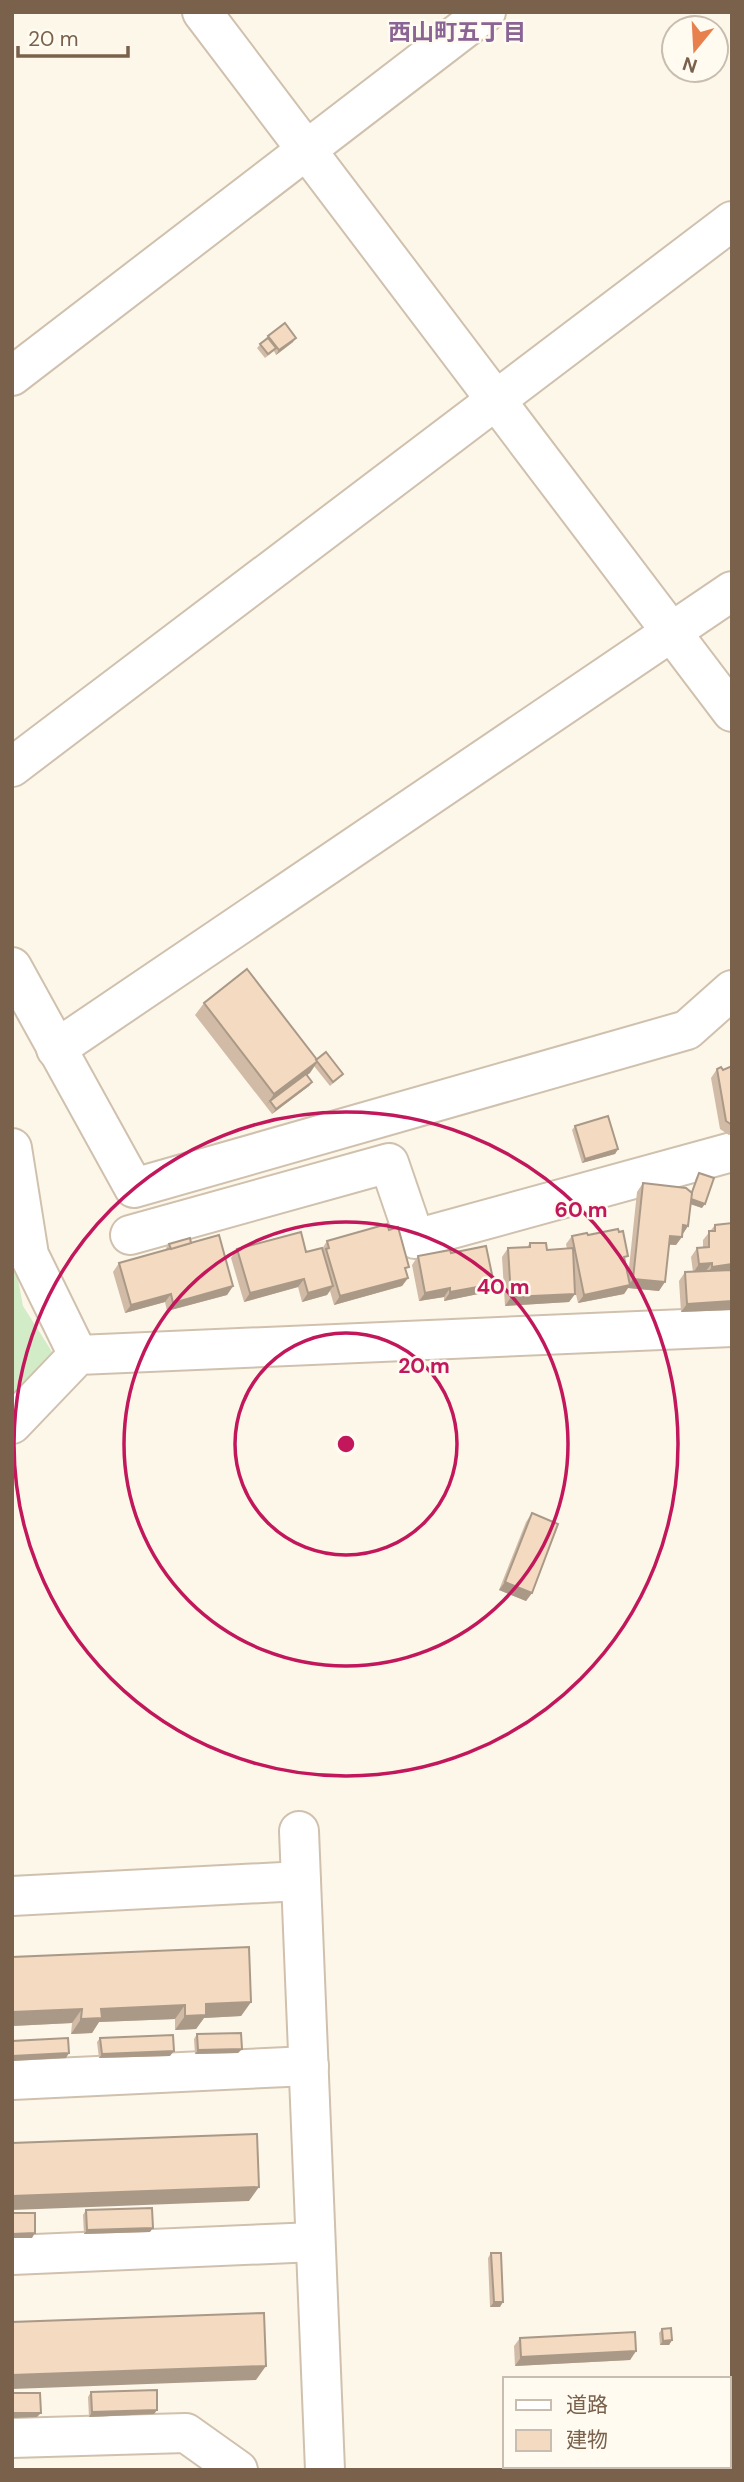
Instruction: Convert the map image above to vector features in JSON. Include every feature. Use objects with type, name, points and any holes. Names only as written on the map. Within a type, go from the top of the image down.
[{"type":"street","points":[[202,12],[732,712]]},
{"type":"street","points":[[12,376],[486,12]]},
{"type":"street","points":[[12,767],[732,221]]},
{"type":"street","points":[[56,1049],[732,591]]},
{"type":"street","points":[[12,967],[134,1188],[687,1030],[732,990]]},
{"type":"street","points":[[12,1149],[29,1255],[78,1355]]},
{"type":"street","points":[[130,1235],[390,1163],[415,1240],[732,1152]]},
{"type":"street","points":[[12,1424],[78,1355],[732,1327]]},
{"type":"street","points":[[299,1831],[325,2470]]},
{"type":"street","points":[[12,1896],[301,1881]]},
{"type":"street","points":[[12,2080],[309,2066]]},
{"type":"street","points":[[12,2255],[315,2242]]},
{"type":"street","points":[[12,2438],[186,2433],[238,2470]]},
{"type":"green space","points":[[12,1247],[23,1306],[56,1358],[12,1400]]},
{"type":"building","points":[[285,323],[296,338],[279,350],[268,336]]},
{"type":"building","points":[[268,338],[276,348],[268,354],[260,344]]},
{"type":"building","points":[[247,969],[318,1061],[274,1094],[204,1003]]},
{"type":"building","points":[[326,1052],[343,1074],[333,1082],[316,1060]]},
{"type":"building","points":[[732,1066],[732,1125],[726,1121],[717,1069],[721,1067],[723,1070]]},
{"type":"building","points":[[306,1074],[312,1082],[276,1109],[270,1101]]},
{"type":"building","points":[[608,1116],[618,1149],[585,1159],[575,1126]]},
{"type":"building","points":[[699,1173],[714,1178],[705,1204],[691,1199]]},
{"type":"building","points":[[643,1183],[686,1188],[692,1193],[688,1226],[683,1225],[682,1237],[670,1236],[665,1282],[633,1279]]},
{"type":"building","points":[[732,1223],[732,1264],[712,1267],[712,1263],[699,1264],[697,1248],[709,1247],[709,1231],[715,1231],[715,1225]]},
{"type":"building","points":[[387,1224],[389,1230],[398,1227],[409,1267],[405,1268],[408,1278],[340,1296],[326,1249],[329,1248],[327,1241]]},
{"type":"building","points":[[618,1229],[619,1232],[623,1231],[628,1256],[624,1257],[630,1285],[584,1295],[572,1236]]},
{"type":"building","points":[[301,1232],[306,1252],[322,1248],[333,1286],[308,1293],[304,1279],[250,1293],[237,1249]]},
{"type":"building","points":[[219,1235],[233,1286],[173,1303],[171,1294],[131,1305],[119,1263]]},
{"type":"building","points":[[190,1238],[191,1243],[171,1249],[169,1244]]},
{"type":"building","points":[[530,1243],[546,1243],[547,1250],[573,1248],[575,1294],[511,1297],[508,1248],[530,1247]]},
{"type":"building","points":[[486,1246],[494,1284],[450,1292],[450,1288],[425,1293],[418,1256]]},
{"type":"building","points":[[732,1270],[732,1301],[687,1304],[685,1272]]},
{"type":"building","points":[[532,1513],[558,1524],[532,1593],[505,1582]]},
{"type":"building","points":[[249,1947],[251,2002],[206,2004],[206,2015],[185,2016],[185,2005],[101,2009],[102,2018],[81,2019],[82,2009],[12,2012],[12,1957]]},
{"type":"building","points":[[241,2033],[242,2049],[198,2050],[197,2034]]},
{"type":"building","points":[[173,2035],[174,2051],[102,2054],[100,2038]]},
{"type":"building","points":[[68,2038],[69,2053],[12,2056],[12,2041]]},
{"type":"building","points":[[257,2134],[259,2187],[12,2196],[12,2143]]},
{"type":"building","points":[[152,2208],[153,2228],[87,2230],[86,2210]]},
{"type":"building","points":[[12,2213],[35,2213],[35,2233],[12,2234]]},
{"type":"building","points":[[491,2253],[501,2253],[503,2302],[494,2302]]},
{"type":"building","points":[[264,2313],[266,2366],[12,2375],[12,2322]]},
{"type":"building","points":[[671,2328],[672,2340],[663,2341],[662,2329]]},
{"type":"building","points":[[635,2332],[636,2351],[521,2357],[520,2338]]},
{"type":"building","points":[[157,2390],[157,2410],[92,2412],[91,2392]]},
{"type":"building","points":[[12,2393],[40,2393],[41,2413],[12,2413]]},
{"type":"district","name":"西山町五丁目","points":[[457,32]]}]
